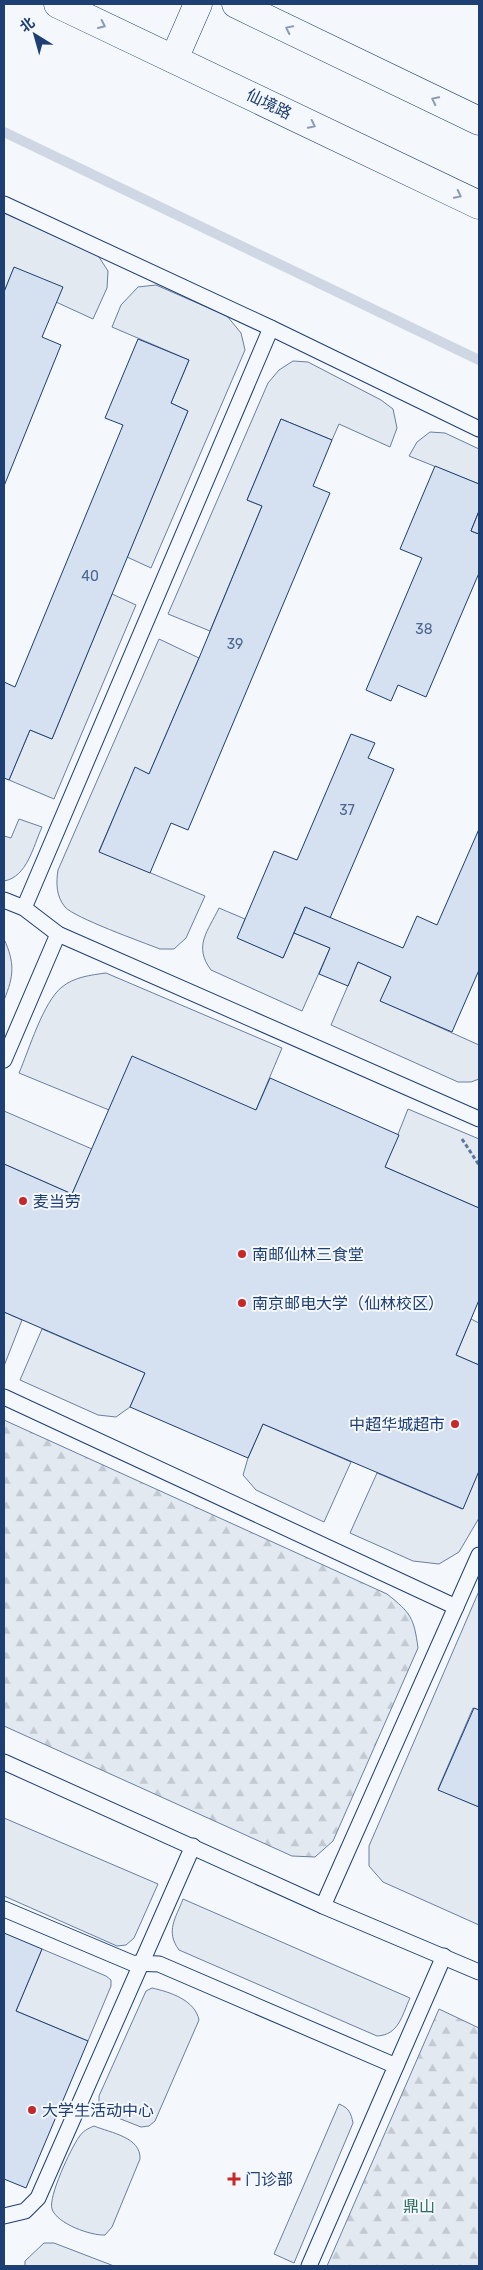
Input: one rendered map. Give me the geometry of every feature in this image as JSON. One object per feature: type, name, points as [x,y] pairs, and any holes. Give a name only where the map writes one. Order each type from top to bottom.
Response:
[{"type":"main road","name":"仙境路","points":[[58,4],[479,205]]},
{"type":"main road","points":[[174,59],[198,4]]},
{"type":"main road","points":[[236,4],[479,121]]},
{"type":"lane","points":[[4,204],[271,328],[479,429]]},
{"type":"lane","points":[[24,908],[271,328]]},
{"type":"lane","points":[[4,900],[24,908],[58,934],[479,1119]]},
{"type":"lane","points":[[4,1060],[58,934]]},
{"type":"lane","points":[[4,1397],[456,1607]]},
{"type":"lane","points":[[323,1906],[479,1555]]},
{"type":"lane","points":[[4,1762],[323,1906],[479,1972]]},
{"type":"lane","points":[[4,2216],[25,2211],[38,2198],[193,1846]]},
{"type":"lane","points":[[4,1909],[132,1963],[159,1964],[396,2066]]},
{"type":"lane","points":[[309,2266],[444,1956]]},
{"type":"path","points":[[459,1136],[479,1165]]},
{"type":"green space","points":[[4,213],[97,254],[108,271],[107,288],[93,319],[56,302],[14,268],[4,292]]},
{"type":"green space","points":[[156,285],[227,316],[241,333],[245,350],[151,568],[127,557],[188,411],[171,403],[189,360],[112,327],[121,305],[138,287]]},
{"type":"green space","points":[[293,361],[308,362],[381,400],[393,409],[397,428],[390,447],[339,424],[332,440],[281,419],[247,500],[262,506],[210,631],[168,614],[268,383],[279,370]]},
{"type":"green space","points":[[430,432],[445,433],[479,449],[479,484],[409,456],[417,442]]},
{"type":"green space","points":[[112,594],[136,605],[54,799],[9,780],[30,730],[52,739]]},
{"type":"green space","points":[[159,639],[199,658],[149,774],[135,768],[99,851],[205,896],[186,938],[174,949],[160,949],[110,930],[71,912],[62,903],[57,885],[58,870]]},
{"type":"green space","points":[[19,819],[42,827],[24,867],[18,874],[4,881],[4,836],[11,838]]},
{"type":"green space","points":[[219,908],[245,919],[238,938],[283,958],[294,933],[330,948],[302,1011],[211,970],[203,953],[203,946],[207,931]]},
{"type":"green space","points":[[4,939],[10,955],[12,969],[10,984],[4,1000]]},
{"type":"green space","points":[[358,962],[391,977],[381,1001],[479,1045],[479,1079],[471,1082],[458,1082],[331,1025]]},
{"type":"green space","points":[[106,973],[282,1048],[256,1110],[109,1110],[19,1073],[37,1027],[55,994],[72,981]]},
{"type":"green space","points":[[408,1109],[479,1139],[479,1208],[385,1167]]},
{"type":"green space","points":[[4,1111],[92,1149],[72,1194],[4,1164]]},
{"type":"green space","points":[[4,1312],[22,1320],[4,1366]]},
{"type":"green space","points":[[471,1319],[479,1323],[479,1365],[456,1355]]},
{"type":"green space","points":[[42,1329],[145,1373],[130,1407],[116,1417],[98,1415],[20,1380]]},
{"type":"green space","points":[[4,1420],[387,1594],[410,1617],[415,1630],[418,1648],[333,1841],[315,1857],[292,1856],[4,1726]]},
{"type":"green space","points":[[263,1424],[351,1462],[324,1522],[256,1490],[243,1475],[248,1458]]},
{"type":"green space","points":[[479,1471],[479,1518],[459,1552],[439,1564],[413,1561],[350,1533],[377,1473],[462,1509]]},
{"type":"green space","points":[[479,1591],[479,1710],[473,1708],[438,1789],[479,1807],[479,1925],[383,1882],[369,1866],[369,1846]]},
{"type":"green space","points":[[4,1818],[158,1884],[134,1938],[126,1945],[117,1946],[4,1896]]},
{"type":"green space","points":[[183,1899],[410,1998],[399,2023],[390,2032],[377,2036],[179,1950],[172,1931]]},
{"type":"green space","points":[[42,1949],[106,1976],[111,1980],[111,1986],[88,2041],[16,2011]]},
{"type":"green space","points":[[152,1988],[174,1995],[187,2002],[197,2013],[199,2020],[155,2121],[149,2126],[141,2127],[103,2112],[99,2105],[99,2096],[146,1991]]},
{"type":"green space","name":"鼎山","points":[[439,2009],[479,2028],[479,2266],[327,2266]]},
{"type":"green space","points":[[339,2104],[349,2111],[353,2123],[294,2263],[274,2254]]},
{"type":"green space","points":[[94,2126],[130,2141],[136,2146],[140,2159],[112,2227],[105,2235],[76,2228],[61,2220],[52,2209],[53,2194],[75,2143],[82,2133]]},
{"type":"green space","points":[[44,2243],[54,2243],[114,2266],[25,2266],[25,2261]]},
{"type":"building","points":[[14,267],[63,287],[42,337],[61,345],[4,486],[4,292]]},
{"type":"building","points":[[138,339],[189,360],[171,403],[188,411],[52,739],[30,730],[9,780],[4,778],[4,682],[15,687],[123,425],[105,418]]},
{"type":"building","points":[[281,419],[332,440],[313,486],[330,493],[188,830],[171,823],[150,873],[99,852],[135,767],[149,774],[199,658],[262,506],[247,500]]},
{"type":"building","points":[[435,466],[479,484],[479,511],[471,531],[479,534],[479,573],[426,697],[398,685],[391,701],[366,690],[422,558],[400,549]]},
{"type":"building","points":[[479,511],[479,534],[471,531]]},
{"type":"building","points":[[351,734],[375,743],[368,758],[394,769],[330,918],[305,907],[283,958],[237,938],[274,851],[297,860]]},
{"type":"building","points":[[479,829],[479,970],[452,1032],[380,1001],[391,977],[358,962],[348,986],[319,974],[330,948],[294,933],[305,907],[403,948],[417,916],[437,925]]},
{"type":"building","name":"南邮仙林三食堂","points":[[132,1056],[256,1110],[270,1078],[399,1135],[385,1167],[479,1208],[479,1300],[456,1355],[479,1365],[479,1471],[463,1509],[263,1424],[248,1458],[130,1407],[145,1373],[4,1312],[4,1164],[72,1194]]},
{"type":"building","points":[[474,1708],[479,1710],[479,1807],[438,1790]]},
{"type":"building","name":"大学生活动中心","points":[[4,1933],[42,1949],[16,2011],[88,2041],[26,2188],[4,2179]]},
{"type":"waterway","points":[[4,132],[479,360]]},
{"type":"place","name":"麦当劳","points":[[23,1201]]},
{"type":"place","name":"南邮仙林三食堂","points":[[242,1254]]},
{"type":"place","name":"南京邮电大学（仙林校区）","points":[[242,1303]]},
{"type":"place","name":"中超华城超市","points":[[455,1424]]},
{"type":"place","name":"大学生活动中心","points":[[32,2110]]},
{"type":"place","name":"门诊部","points":[[234,2179]]}]
